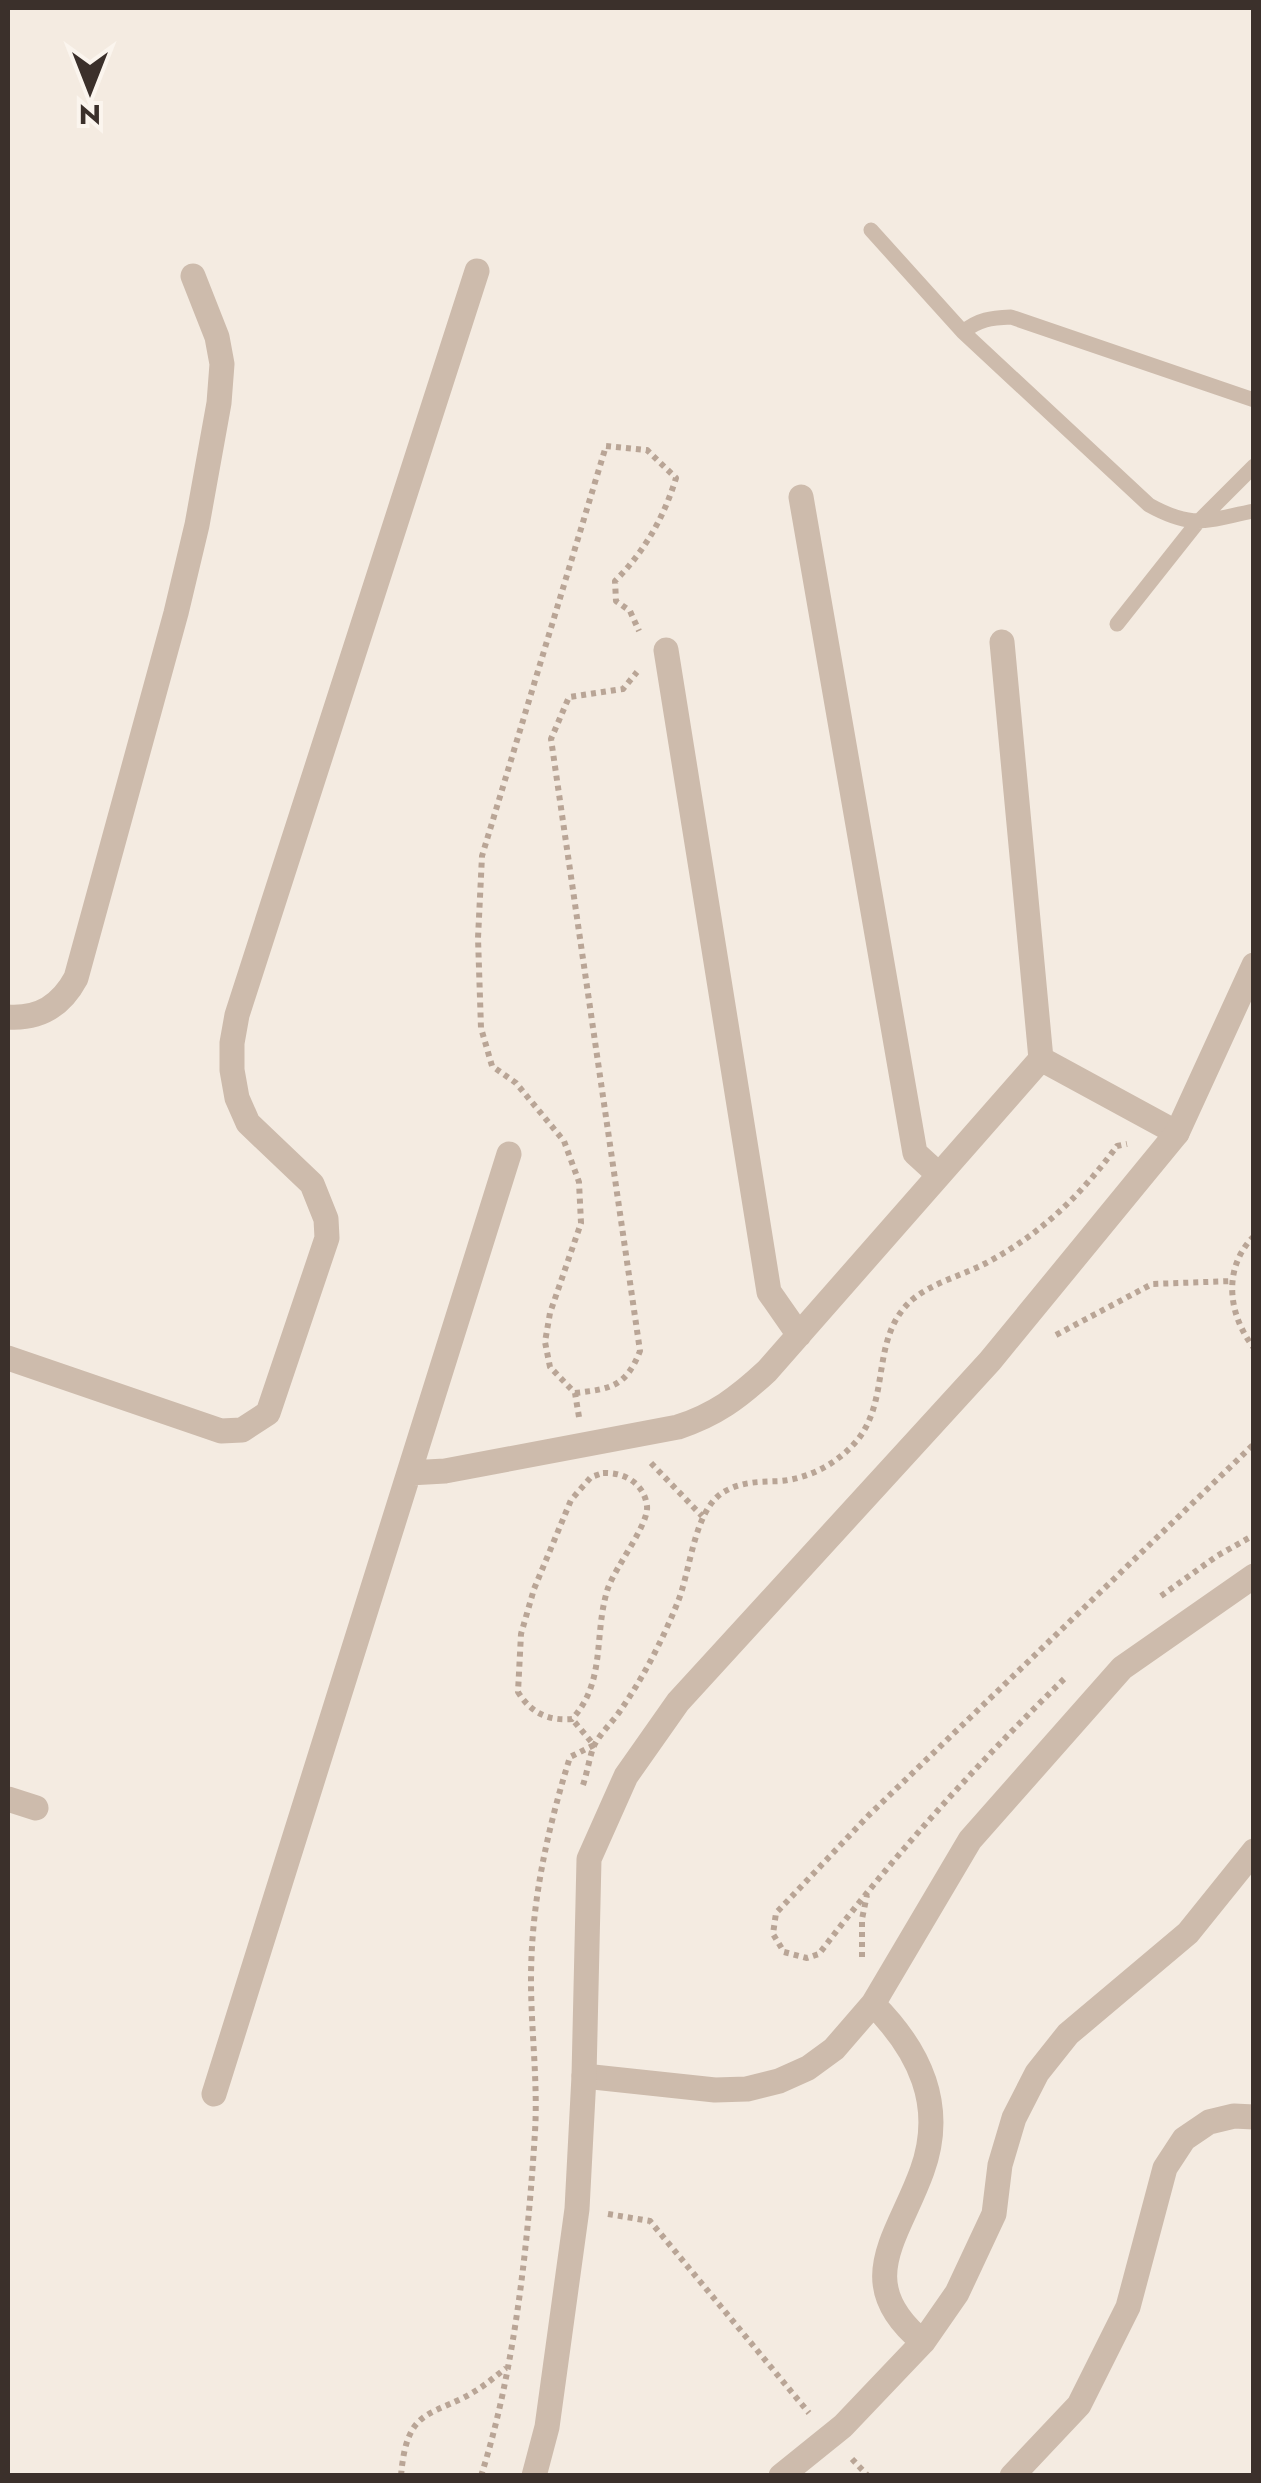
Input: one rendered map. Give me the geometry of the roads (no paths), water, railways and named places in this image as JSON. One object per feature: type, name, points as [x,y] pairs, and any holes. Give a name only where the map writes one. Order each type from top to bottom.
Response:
[{"type":"street","points":[[8,1358],[221,1432],[242,1430],[268,1413],[323,1256],[326,1220],[312,1184],[248,1124],[237,1098],[232,1042],[477,272]]},
{"type":"street","points":[[8,1017],[36,1016],[60,1001],[76,978],[198,525],[220,403],[222,364],[218,337],[193,276]]},
{"type":"street","points":[[802,498],[915,1153],[938,1174]]},
{"type":"street","points":[[409,1472],[445,1471],[625,1437],[710,1416],[736,1400],[799,1335],[1041,1059],[1002,642]]},
{"type":"street","points":[[655,646],[769,1292],[799,1335]]},
{"type":"street","points":[[534,2476],[546,2426],[577,2209],[588,1860],[626,1776],[678,1702],[990,1361],[1177,1133],[1254,966]]},
{"type":"street","points":[[1041,1059],[1177,1133]]},
{"type":"street","points":[[214,2094],[509,1154]]},
{"type":"street","points":[[584,2076],[715,2090],[747,2089],[808,2068],[834,2049],[873,2004],[970,1840],[1122,1668],[1254,1576]]},
{"type":"street","points":[[8,1799],[36,1808]]},
{"type":"street","points":[[782,2476],[843,2426],[923,2342],[957,2293],[994,2214],[1000,2165],[1014,2118],[1037,2074],[1068,2034],[1188,1933],[1254,1850]]},
{"type":"street","points":[[873,2004],[899,2030],[918,2061],[928,2096],[930,2132],[924,2168],[887,2248],[884,2266],[888,2302],[898,2318],[923,2342]]},
{"type":"street","points":[[1012,2476],[1079,2405],[1128,2307],[1165,2168],[1184,2139],[1209,2122],[1234,2116],[1254,2117]]},
{"type":"lane","points":[[870,230],[963,332],[1149,505],[1173,518],[1197,523],[1254,511]]},
{"type":"lane","points":[[963,332],[974,322],[1011,317],[1254,400]]},
{"type":"lane","points":[[1117,624],[1197,523],[1254,466]]}]
